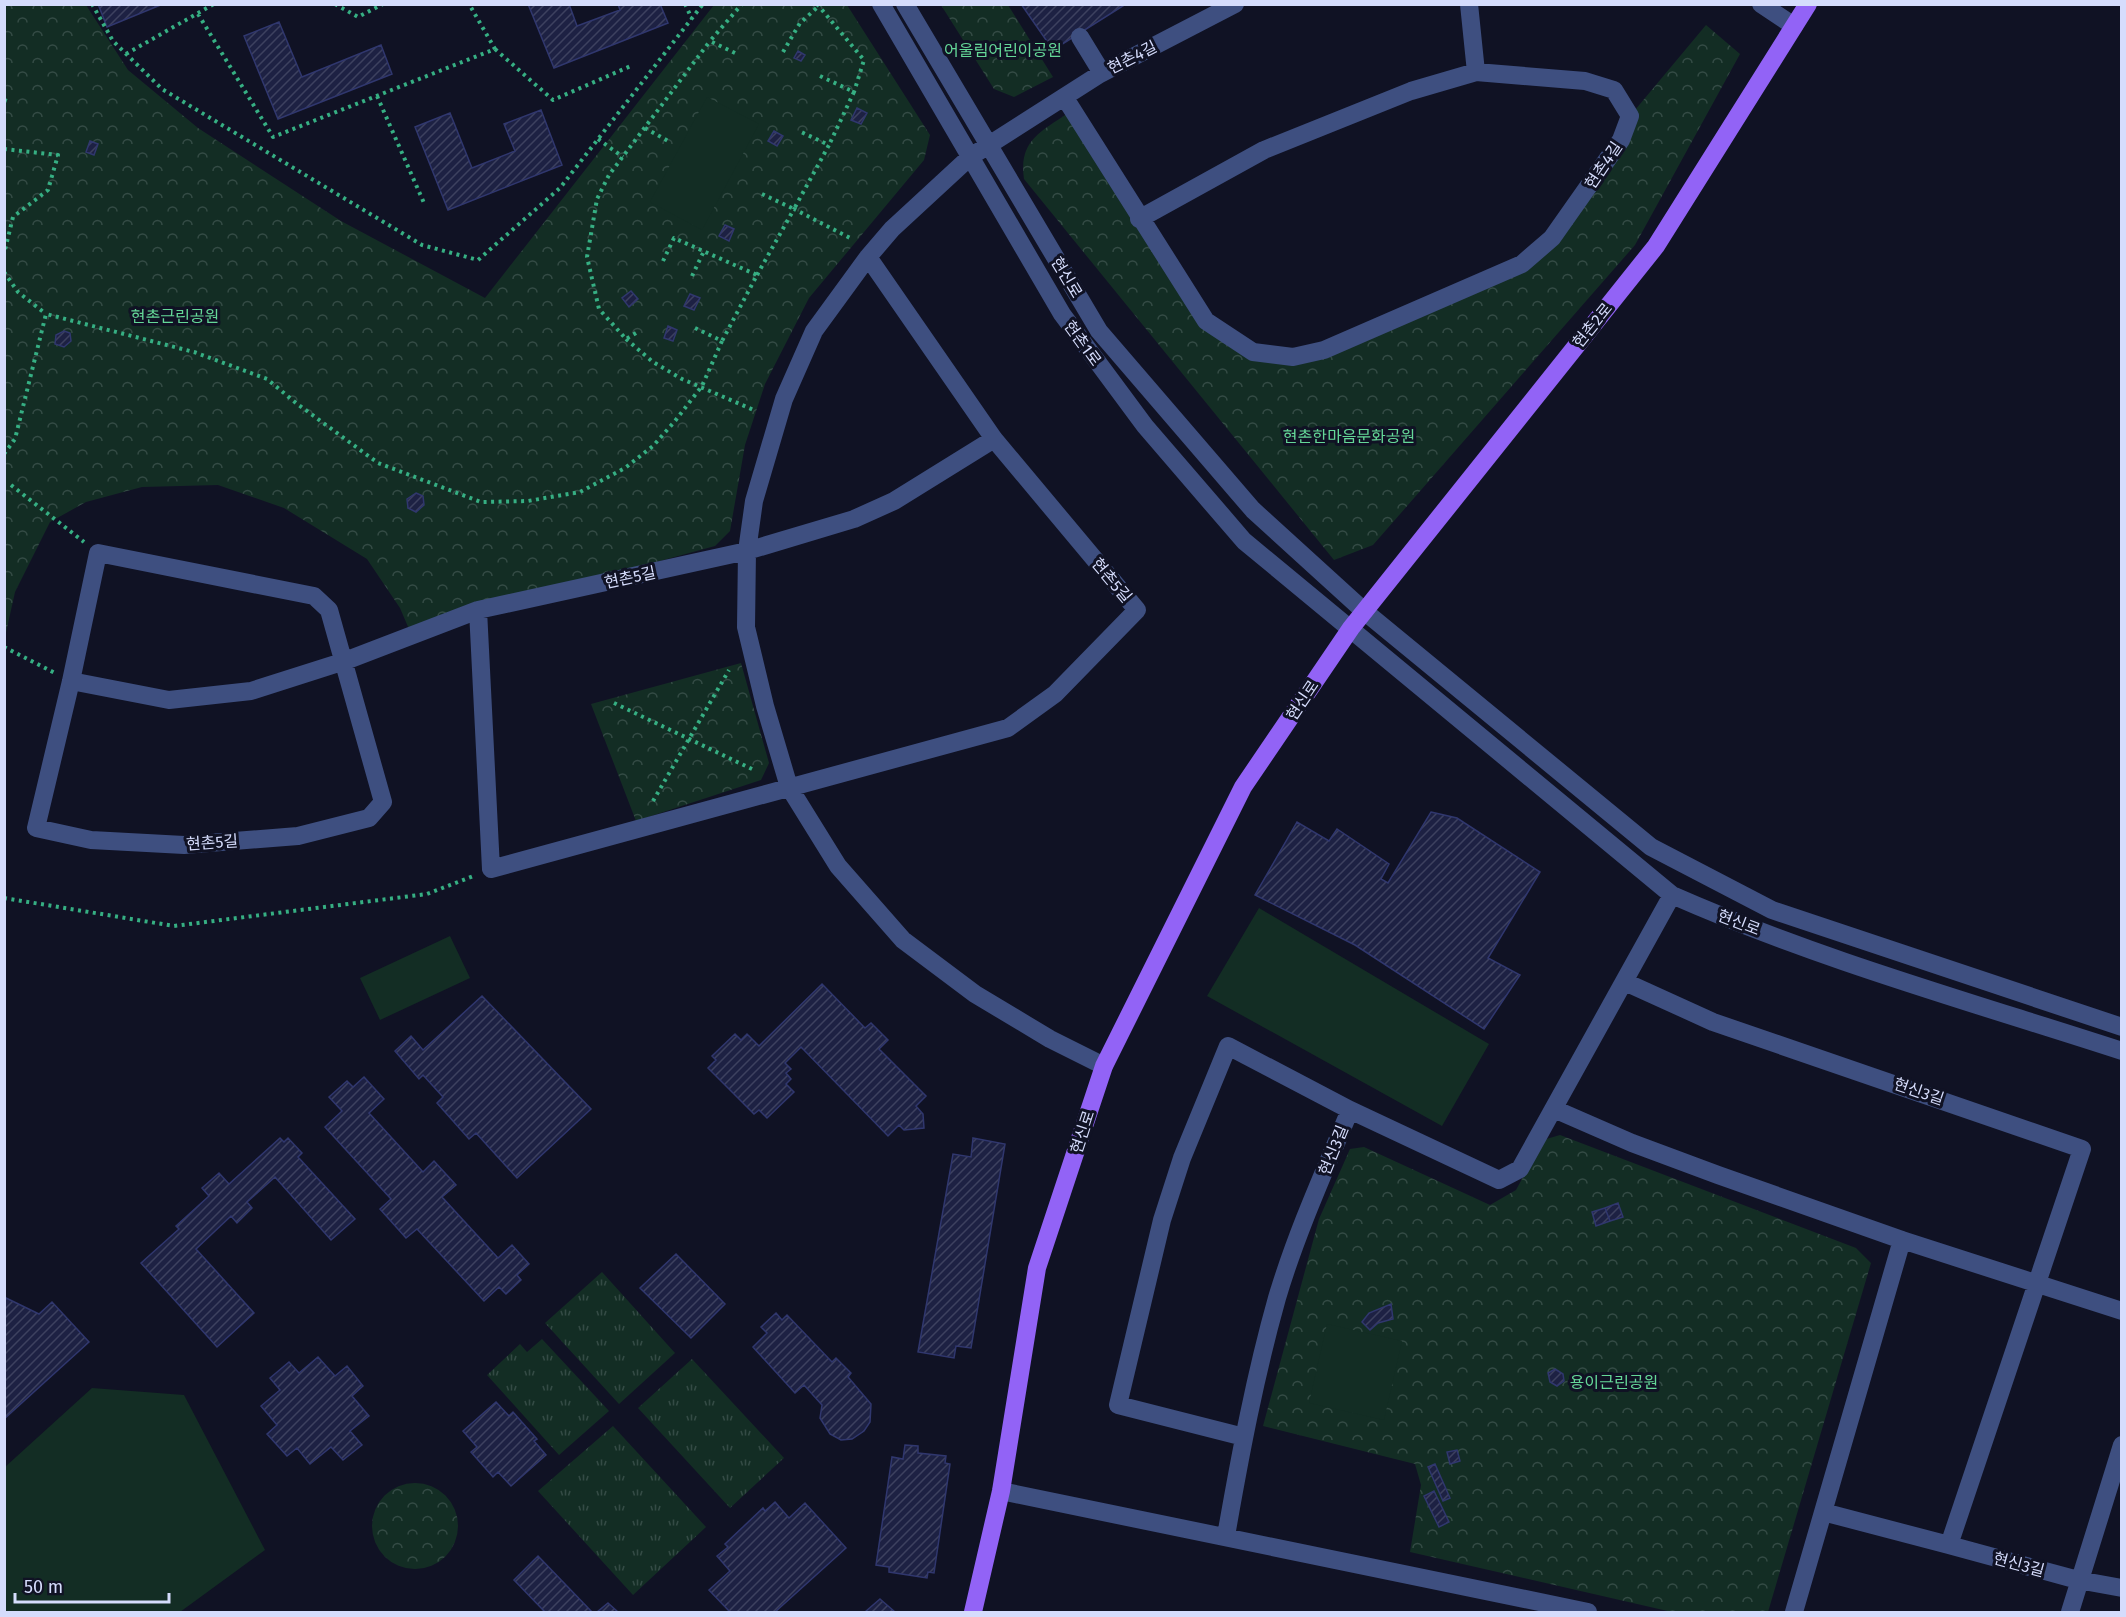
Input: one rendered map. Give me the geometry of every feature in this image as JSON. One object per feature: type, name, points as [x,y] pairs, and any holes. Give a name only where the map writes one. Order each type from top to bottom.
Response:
[{"type":"main road","name":"현촌2로","points":[[1351,628],[1656,246],[1808,4]]},
{"type":"main road","name":"현신로","points":[[973,1612],[1001,1491],[1037,1268],[1104,1066],[1243,787],[1351,628]]},
{"type":"street","name":"현촌1로","points":[[881,4],[1062,314],[1144,426],[1244,541],[1351,628]]},
{"type":"street","name":"현신로","points":[[905,4],[1099,331],[1253,510],[1364,611],[1651,847],[1694,871],[1772,910],[2121,1027]]},
{"type":"street","name":"현촌4길","points":[[970,157],[1065,99],[1102,73],[1235,4]]},
{"type":"street","points":[[1469,4],[1476,72]]},
{"type":"street","points":[[1761,4],[1794,26]]},
{"type":"street","points":[[1080,37],[1102,73]]},
{"type":"street","name":"현촌4길","points":[[1065,99],[1139,219],[1206,321],[1253,352],[1293,357],[1324,350],[1522,264],[1552,238],[1621,140],[1630,116],[1614,90],[1585,81],[1476,72],[1411,91],[1264,150],[1139,219]]},
{"type":"street","points":[[970,157],[892,229],[868,256],[814,331],[784,399],[754,501],[747,551],[746,627],[789,787],[838,866],[903,940],[975,994],[1050,1039],[1104,1066]]},
{"type":"street","name":"현촌5길","points":[[491,869],[1008,728],[1055,694],[1137,610],[994,440],[868,256]]},
{"type":"street","name":"현촌5길","points":[[71,681],[169,700],[251,691],[345,661],[478,610],[747,551],[854,519],[894,501],[994,440]]},
{"type":"street","name":"현촌5길","points":[[98,553],[314,596],[329,610],[345,661],[383,801],[369,818],[298,836],[184,845],[91,840],[36,828],[71,681],[98,553]]},
{"type":"street","points":[[478,610],[491,869]]},
{"type":"street","name":"현신로","points":[[1351,628],[1672,895],[1715,914],[1819,952],[2121,1051]]},
{"type":"street","name":"현신3길","points":[[1226,1536],[1244,1437],[1277,1298],[1309,1210],[1350,1110],[1499,1180],[1520,1169],[1672,895]]},
{"type":"street","name":"현신3길","points":[[1625,982],[1713,1022],[2082,1149],[1949,1545],[2078,1580],[2121,1588]]},
{"type":"street","points":[[1244,1437],[1118,1405],[1162,1220],[1182,1158],[1228,1046],[1350,1110]]},
{"type":"street","points":[[1554,1109],[1632,1143],[1718,1175],[1902,1240],[2121,1311]]},
{"type":"street","points":[[1794,1612],[1902,1240]]},
{"type":"street","points":[[2070,1612],[2121,1445]]},
{"type":"street","points":[[1001,1491],[1226,1536],[1521,1606],[1588,1612]]},
{"type":"street","points":[[1823,1512],[1949,1545]]},
{"type":"path","points":[[92,4],[113,41],[162,89],[422,245],[478,261],[560,188],[703,4]]},
{"type":"path","points":[[126,54],[214,4]]},
{"type":"path","points":[[335,4],[358,17],[383,4]]},
{"type":"path","points":[[469,4],[495,49],[554,100],[633,65]]},
{"type":"path","points":[[685,4],[692,19]]},
{"type":"path","points":[[742,4],[710,41],[609,175],[597,199],[587,256],[599,309],[626,339],[653,362],[682,379],[756,411]]},
{"type":"path","points":[[4,272],[18,292],[46,314],[194,352],[267,379],[378,463],[481,502],[528,501],[580,492],[625,468],[653,446],[702,386],[757,275],[829,145],[854,92],[864,60],[819,5],[800,23],[783,52]]},
{"type":"path","points":[[198,14],[273,137],[495,49]]},
{"type":"path","points":[[710,41],[735,53]]},
{"type":"path","points":[[820,76],[854,92]]},
{"type":"path","points":[[377,96],[424,203]]},
{"type":"path","points":[[645,128],[668,141]]},
{"type":"path","points":[[799,131],[829,145]]},
{"type":"path","points":[[598,139],[623,157]]},
{"type":"path","points":[[4,148],[58,155],[48,190],[13,217],[4,254]]},
{"type":"path","points":[[762,194],[852,239]]},
{"type":"path","points":[[663,261],[674,238],[757,275]]},
{"type":"path","points":[[692,276],[704,251]]},
{"type":"path","points":[[4,454],[15,439],[46,314]]},
{"type":"path","points":[[695,328],[723,341]]},
{"type":"path","points":[[626,339],[636,333]]},
{"type":"path","points":[[11,485],[98,553]]},
{"type":"path","points":[[4,647],[71,681]]},
{"type":"path","points":[[653,801],[729,670]]},
{"type":"path","points":[[614,703],[754,770]]},
{"type":"path","points":[[4,898],[174,927],[427,894],[491,869]]},
{"type":"green space","name":"현촌근린공원","points":[[6,5],[86,5],[128,70],[198,128],[341,221],[485,298],[714,5],[847,5],[930,135],[924,160],[809,298],[765,384],[745,445],[730,531],[715,546],[409,629],[400,608],[367,559],[284,508],[218,485],[142,487],[86,502],[50,522],[15,592],[5,637]]},
{"type":"green space","name":"어울림어린이공원","points":[[941,5],[1008,5],[1053,77],[1014,97],[994,89]]},
{"type":"green space","name":"현촌한마음문화공원","points":[[1706,25],[1740,54],[1635,245],[1373,545],[1334,560],[1024,179],[1023,165],[1029,145],[1043,130],[1072,110],[1206,321],[1253,352],[1290,356],[1522,264],[1552,238],[1630,116]]},
{"type":"green space","points":[[707,97],[759,124],[702,230],[650,202]]},
{"type":"green space","points":[[741,663],[769,763],[761,780],[636,821],[591,704]]},
{"type":"green space","points":[[1259,908],[1489,1044],[1442,1126],[1207,996]]},
{"type":"green space","points":[[450,936],[470,978],[380,1020],[360,978]]},
{"type":"green space","name":"용이근린공원","points":[[1560,1135],[1856,1248],[1871,1263],[1768,1612],[1672,1612],[1410,1552],[1421,1485],[1415,1464],[1263,1426],[1319,1219],[1350,1149],[1364,1147],[1490,1205],[1516,1190],[1543,1140]]},
{"type":"green space","points":[[602,1272],[675,1353],[619,1404],[545,1323]]},
{"type":"green space","points":[[1327,1324],[1402,1341],[1384,1420],[1309,1403]]},
{"type":"green space","points":[[542,1339],[609,1411],[559,1455],[487,1375],[520,1344],[527,1352]]},
{"type":"green space","points":[[692,1359],[784,1458],[730,1508],[638,1408]]},
{"type":"green space","points":[[92,1388],[184,1395],[265,1550],[180,1612],[5,1612],[5,1467]]},
{"type":"green space","points":[[613,1426],[706,1527],[633,1595],[538,1491]]},
{"type":"green space","points":[[415,1483],[431,1487],[445,1496],[454,1510],[458,1526],[454,1542],[445,1556],[431,1565],[415,1569],[399,1565],[385,1556],[376,1542],[372,1526],[376,1510],[385,1496],[399,1487]]},
{"type":"building","points":[[98,4],[163,4],[107,27]]},
{"type":"building","points":[[528,4],[569,4],[577,26],[620,10],[618,4],[660,4],[668,23],[554,68]]},
{"type":"building","points":[[1021,4],[1126,4],[1053,50]]},
{"type":"building","points":[[279,22],[302,77],[381,45],[392,74],[278,119],[244,36]]},
{"type":"building","points":[[798,51],[805,55],[801,61],[794,58]]},
{"type":"building","points":[[857,108],[867,113],[861,124],[851,120]]},
{"type":"building","points":[[541,110],[562,165],[448,210],[415,127],[450,113],[472,168],[515,151],[504,124]]},
{"type":"building","points":[[774,131],[783,136],[777,146],[768,141]]},
{"type":"building","points":[[90,141],[98,144],[94,155],[86,152]]},
{"type":"building","points":[[725,225],[734,229],[729,241],[719,236]]},
{"type":"building","points":[[631,291],[638,299],[629,307],[622,298]]},
{"type":"building","points":[[690,294],[700,298],[694,310],[684,306]]},
{"type":"building","points":[[668,326],[677,330],[673,341],[664,338]]},
{"type":"building","points":[[64,331],[70,333],[71,341],[64,347],[55,344],[56,335]]},
{"type":"building","points":[[416,493],[423,496],[424,505],[416,512],[408,508],[407,499]]},
{"type":"building","points":[[1431,812],[1457,818],[1540,872],[1488,958],[1520,975],[1484,1029],[1355,945],[1255,895],[1297,822],[1329,841],[1337,829],[1389,864],[1381,879],[1388,883]]},
{"type":"building","points":[[822,984],[865,1028],[871,1023],[888,1040],[879,1049],[926,1096],[916,1106],[923,1114],[924,1128],[904,1130],[899,1125],[888,1136],[801,1047],[785,1063],[791,1069],[786,1073],[791,1079],[786,1084],[794,1092],[767,1118],[759,1110],[754,1114],[708,1068],[716,1060],[712,1056],[735,1034],[741,1040],[747,1034],[759,1046]]},
{"type":"building","points":[[482,996],[591,1109],[517,1178],[476,1133],[469,1139],[437,1103],[443,1097],[423,1075],[419,1079],[395,1051],[411,1036],[423,1050]]},
{"type":"building","points":[[364,1077],[384,1099],[369,1113],[423,1172],[434,1161],[456,1185],[442,1197],[498,1258],[512,1245],[529,1264],[517,1275],[521,1280],[506,1294],[499,1287],[484,1301],[417,1229],[406,1238],[380,1209],[391,1199],[325,1127],[342,1111],[329,1097],[347,1081],[353,1087]]},
{"type":"building","points":[[280,1138],[284,1142],[288,1138],[302,1153],[298,1157],[355,1219],[331,1240],[275,1177],[247,1202],[252,1208],[237,1223],[231,1216],[196,1249],[254,1313],[217,1347],[141,1263],[179,1229],[176,1226],[209,1196],[202,1188],[219,1173],[229,1184]]},
{"type":"building","points":[[973,1138],[1005,1144],[971,1348],[956,1346],[954,1358],[918,1352],[953,1154],[971,1157]]},
{"type":"building","points":[[1618,1203],[1623,1217],[1610,1221],[1605,1208]]},
{"type":"building","points":[[1605,1208],[1610,1221],[1596,1226],[1592,1212]]},
{"type":"building","points":[[676,1254],[725,1304],[691,1338],[640,1288]]},
{"type":"building","points":[[4,1297],[39,1314],[52,1302],[89,1342],[4,1419]]},
{"type":"building","points":[[1391,1304],[1393,1319],[1378,1323],[1370,1330],[1362,1322],[1369,1313]]},
{"type":"building","points":[[776,1313],[782,1320],[787,1315],[832,1362],[836,1358],[851,1373],[848,1377],[871,1404],[870,1422],[864,1431],[852,1439],[841,1440],[830,1434],[820,1418],[822,1405],[804,1385],[795,1393],[753,1347],[767,1333],[761,1327]]},
{"type":"building","points":[[318,1357],[335,1376],[347,1366],[363,1386],[352,1396],[369,1416],[350,1431],[362,1445],[343,1460],[331,1447],[310,1464],[297,1448],[287,1456],[267,1434],[277,1425],[261,1406],[280,1390],[270,1378],[289,1362],[299,1373]]},
{"type":"building","points":[[1555,1369],[1563,1374],[1564,1381],[1557,1386],[1550,1382],[1548,1373]]},
{"type":"building","points":[[496,1402],[509,1416],[513,1412],[537,1439],[534,1441],[546,1455],[511,1486],[498,1472],[493,1477],[471,1452],[477,1447],[463,1431]]},
{"type":"building","points":[[905,1445],[918,1446],[918,1453],[946,1456],[945,1463],[950,1464],[934,1573],[928,1572],[927,1578],[889,1572],[889,1567],[876,1565],[892,1457],[903,1459]]},
{"type":"building","points":[[1457,1450],[1460,1461],[1450,1464],[1447,1452]]},
{"type":"building","points":[[1435,1464],[1450,1498],[1443,1501],[1428,1467]]},
{"type":"building","points":[[1434,1491],[1449,1522],[1439,1527],[1424,1496]]},
{"type":"building","points":[[775,1502],[789,1518],[805,1503],[846,1548],[775,1612],[730,1612],[709,1590],[730,1571],[717,1556],[728,1547],[725,1544],[763,1508],[765,1511]]},
{"type":"building","points":[[538,1556],[592,1612],[545,1612],[514,1580]]},
{"type":"building","points":[[880,1599],[895,1612],[865,1612]]},
{"type":"building","points":[[608,1603],[618,1612],[597,1612]]}]
